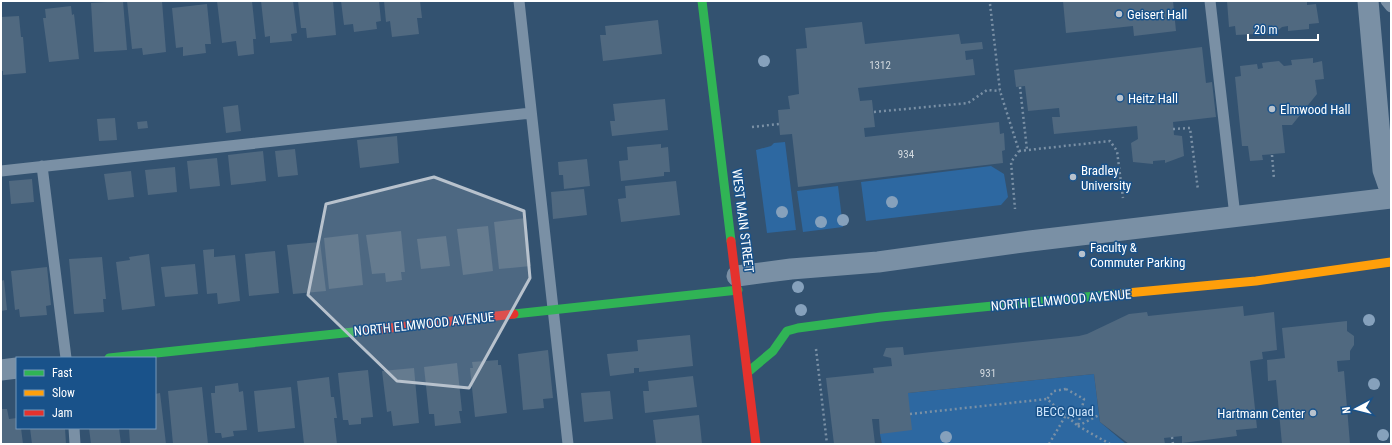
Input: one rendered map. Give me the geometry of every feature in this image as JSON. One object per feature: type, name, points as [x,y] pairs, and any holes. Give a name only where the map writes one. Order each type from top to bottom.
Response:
[{"type":"street","name":"WEST MAIN STREET","points":[[702,1],[756,444]]},
{"type":"street","points":[[1368,1],[1383,170],[1391,193]]},
{"type":"street","name":"NORTH ELMWOOD AVENUE","points":[[118,357],[554,310],[737,283],[791,269],[878,262],[1030,241],[1391,198]]},
{"type":"street","name":"NORTH ELMWOOD AVENUE","points":[[748,372],[773,351],[788,331],[798,328],[881,317],[1256,281],[1391,262]]},
{"type":"street","points":[[1,370],[16,368]]},
{"type":"lane","points":[[519,1],[568,444]]},
{"type":"lane","points":[[1210,1],[1235,216]]},
{"type":"lane","points":[[1386,1],[1391,8]]},
{"type":"lane","points":[[1,171],[531,113]]},
{"type":"lane","points":[[42,166],[66,357]]},
{"type":"lane","points":[[74,429],[75,444]]},
{"type":"path","points":[[990,4],[1000,91],[1019,151]]},
{"type":"path","points":[[1020,87],[1027,150]]},
{"type":"path","points":[[874,112],[968,103],[987,90],[1000,91]]},
{"type":"path","points":[[752,127],[779,124]]},
{"type":"path","points":[[1173,129],[1190,128],[1198,190]]},
{"type":"path","points":[[1015,209],[1010,162],[1019,151],[1110,141],[1117,151],[1123,198]]},
{"type":"path","points":[[1272,155],[1274,180]]},
{"type":"path","points":[[816,348],[827,444]]},
{"type":"path","points":[[910,414],[1047,399],[1054,391],[1066,389],[1084,399],[1078,426]]},
{"type":"path","points":[[1047,399],[1078,426],[1110,444]]},
{"type":"path","points":[[1049,444],[1066,415]]},
{"type":"path","points":[[1078,426],[1099,415]]},
{"type":"path","points":[[1172,437],[1173,444]]},
{"type":"highlighted area","points":[[434,177],[524,211],[530,278],[469,388],[397,381],[308,295],[326,204]]},
{"type":"green space","points":[[785,142],[796,230],[767,233],[756,150],[771,146],[774,143]]},
{"type":"green space","points":[[991,166],[1004,174],[1008,197],[1001,205],[866,221],[861,182]]},
{"type":"green space","points":[[838,186],[843,227],[803,232],[797,191]]},
{"type":"green space","name":"BECC Quad","points":[[1094,374],[1100,422],[1126,444],[882,444],[880,434],[908,393]]},
{"type":"building","points":[[123,1],[127,50],[94,52],[91,3]]},
{"type":"building","points":[[127,1],[162,1],[166,52],[143,55],[142,48],[132,49]]},
{"type":"building","points":[[217,1],[252,1],[256,39],[253,39],[254,54],[238,56],[236,41],[222,43]]},
{"type":"building","points":[[261,1],[293,1],[297,33],[291,34],[292,41],[270,43],[270,36],[265,37]]},
{"type":"building","points":[[298,1],[333,1],[336,35],[307,38],[306,28],[301,28]]},
{"type":"building","points":[[341,1],[379,1],[381,21],[376,22],[377,29],[354,32],[353,24],[344,25]]},
{"type":"building","points":[[384,1],[420,1],[422,18],[417,18],[419,34],[392,37],[390,21],[386,22]]},
{"type":"building","name":"Geisert Hall","points":[[1063,1],[1173,1],[1176,31],[1134,36],[1133,26],[1066,33]]},
{"type":"building","points":[[1227,1],[1307,1],[1307,5],[1316,4],[1319,23],[1309,24],[1309,29],[1288,31],[1288,26],[1282,27],[1275,33],[1260,34],[1259,30],[1255,30],[1255,34],[1236,35],[1235,26],[1229,27]]},
{"type":"building","points":[[207,4],[211,44],[205,44],[206,53],[183,56],[183,47],[176,48],[172,8]]},
{"type":"building","points":[[71,6],[72,15],[74,14],[79,59],[49,62],[43,18],[46,18],[45,9]]},
{"type":"building","points":[[19,16],[21,37],[23,37],[26,73],[3,75],[3,71],[1,71],[1,17]]},
{"type":"building","points":[[658,20],[662,54],[603,61],[600,35],[606,35],[605,26]]},
{"type":"building","points":[[862,22],[865,44],[959,34],[961,44],[982,42],[983,49],[965,51],[966,60],[973,59],[975,75],[858,88],[860,101],[872,100],[875,127],[864,128],[865,137],[999,122],[1000,134],[1004,133],[1005,150],[1002,151],[1003,163],[798,187],[792,134],[780,135],[778,110],[790,109],[788,96],[799,94],[796,49],[807,48],[805,28]]},
{"type":"building","name":"Heitz Hall","points":[[1202,47],[1206,83],[1212,82],[1216,117],[1173,122],[1174,135],[1182,136],[1184,156],[1165,163],[1165,160],[1153,161],[1153,164],[1133,162],[1131,143],[1138,139],[1137,126],[1054,134],[1052,117],[1060,117],[1059,108],[1028,111],[1025,86],[1016,87],[1014,70]]},
{"type":"building","name":"Elmwood Hall","points":[[1313,58],[1313,63],[1322,61],[1324,79],[1315,80],[1317,94],[1292,125],[1282,125],[1285,153],[1262,155],[1263,160],[1250,161],[1248,146],[1242,146],[1235,77],[1241,76],[1240,66],[1257,64],[1258,69],[1263,68],[1262,63],[1279,61],[1284,66],[1292,65],[1291,60]]},
{"type":"building","points":[[665,99],[668,130],[612,136],[610,121],[615,121],[613,104]]},
{"type":"building","points":[[238,105],[241,131],[226,133],[223,107]]},
{"type":"building","points":[[115,118],[117,140],[99,141],[97,119]]},
{"type":"building","points":[[147,121],[148,128],[138,129],[137,122]]},
{"type":"building","points":[[397,136],[399,163],[360,168],[357,140]]},
{"type":"building","points":[[661,144],[661,148],[668,147],[670,172],[664,172],[664,176],[621,181],[619,161],[628,160],[627,147]]},
{"type":"building","points":[[295,149],[298,175],[278,177],[275,151]]},
{"type":"building","points":[[263,151],[266,181],[231,185],[228,155]]},
{"type":"building","points":[[217,158],[220,186],[190,189],[187,161]]},
{"type":"building","points":[[587,159],[590,186],[564,189],[563,175],[559,175],[558,162]]},
{"type":"building","points":[[175,167],[177,192],[148,195],[145,170]]},
{"type":"building","points":[[131,171],[134,197],[108,200],[104,174]]},
{"type":"building","points":[[32,179],[34,202],[11,204],[9,181]]},
{"type":"building","points":[[676,181],[680,215],[621,222],[618,199],[626,198],[625,186]]},
{"type":"building","points":[[584,189],[587,215],[553,219],[551,192]]},
{"type":"building","points":[[526,218],[531,266],[499,269],[494,222]]},
{"type":"building","points":[[488,226],[493,271],[463,275],[457,229]]},
{"type":"building","points":[[401,231],[405,272],[401,272],[402,280],[386,282],[385,273],[372,274],[366,235]]},
{"type":"building","points":[[358,234],[363,285],[329,289],[324,238]]},
{"type":"building","points":[[446,236],[450,266],[421,269],[417,239]]},
{"type":"building","points":[[320,242],[326,291],[293,294],[287,245]]},
{"type":"building","points":[[214,249],[214,257],[235,255],[240,301],[218,304],[217,293],[207,294],[203,250]]},
{"type":"building","points":[[275,251],[279,293],[249,296],[245,254]]},
{"type":"building","points":[[149,254],[155,306],[122,310],[116,262],[130,260],[129,257]]},
{"type":"building","points":[[102,257],[106,299],[103,299],[104,312],[74,314],[69,259]]},
{"type":"building","points":[[195,264],[198,294],[165,297],[161,267]]},
{"type":"building","points":[[47,267],[51,305],[46,306],[47,315],[20,317],[19,309],[15,310],[11,271]]},
{"type":"building","points":[[4,280],[7,310],[1,311],[1,281]]},
{"type":"building","points":[[1243,306],[1244,316],[1274,312],[1277,350],[1262,352],[1263,359],[1250,361],[1257,428],[1236,430],[1237,436],[1182,443],[1182,436],[1164,438],[1165,444],[1129,444],[1100,422],[1094,374],[908,393],[912,430],[880,434],[879,419],[872,419],[875,444],[834,444],[826,378],[874,373],[873,368],[892,366],[891,358],[883,356],[886,348],[903,347],[904,355],[1079,336],[1087,334],[1129,314],[1147,312],[1148,316]]},
{"type":"building","name":"Hartmann Center","points":[[1347,321],[1347,331],[1354,336],[1354,345],[1350,351],[1350,360],[1337,361],[1338,372],[1344,371],[1350,444],[1282,444],[1276,380],[1268,381],[1267,360],[1285,358],[1282,328]]},
{"type":"building","points":[[690,335],[693,366],[639,372],[639,368],[634,368],[634,373],[610,376],[607,354],[638,351],[637,340]]},
{"type":"building","points":[[548,350],[553,398],[543,399],[544,408],[523,410],[518,354]]},
{"type":"building","points":[[498,360],[498,365],[501,365],[507,413],[475,417],[470,368],[473,368],[472,362]]},
{"type":"building","points":[[457,363],[462,411],[459,411],[461,423],[435,426],[434,414],[429,414],[424,367]]},
{"type":"building","points":[[414,368],[419,423],[393,426],[391,411],[387,412],[382,371]]},
{"type":"building","points":[[368,370],[373,417],[361,418],[361,424],[349,425],[348,420],[343,420],[338,373]]},
{"type":"building","points":[[693,376],[697,407],[645,413],[643,391],[649,391],[648,381]]},
{"type":"building","points":[[329,377],[331,397],[334,397],[337,418],[334,418],[337,444],[304,444],[297,381]]},
{"type":"building","points":[[238,383],[239,392],[243,391],[247,430],[233,431],[234,436],[222,438],[221,433],[215,433],[211,393],[215,393],[215,386]]},
{"type":"building","points":[[202,387],[208,444],[173,444],[168,391]]},
{"type":"building","points":[[291,387],[295,428],[258,432],[254,391]]},
{"type":"building","points":[[610,391],[613,419],[584,422],[581,393]]},
{"type":"building","points":[[160,393],[166,444],[130,444],[129,429],[156,429],[156,394]]},
{"type":"building","points":[[1,409],[7,409],[9,419],[16,418],[16,429],[21,429],[23,444],[1,444]]},
{"type":"building","points":[[699,415],[702,444],[656,444],[653,420]]},
{"type":"building","points":[[30,429],[65,429],[66,444],[32,444]]},
{"type":"building","points":[[89,429],[119,429],[121,444],[91,444]]},
{"type":"traffic: fast","points":[[702,1],[731,241]]},
{"type":"traffic: fast","points":[[514,314],[738,290]]},
{"type":"traffic: fast","points":[[748,372],[773,351],[787,331],[798,328],[881,317],[1116,294]]},
{"type":"traffic: fast","points":[[118,357],[363,331]]},
{"type":"traffic: slow","points":[[1116,294],[1256,281],[1391,262]]},
{"type":"traffic: jam","points":[[731,241],[756,444]]},
{"type":"traffic: jam","points":[[363,331],[514,314]]},
{"type":"place","name":"Geisert Hall","points":[[1119,14]]},
{"type":"place","name":"Heitz Hall","points":[[1120,98]]},
{"type":"place","name":"Elmwood Hall","points":[[1272,109]]},
{"type":"place","name":"Bradley University","points":[[1073,177]]},
{"type":"place","name":"Faculty & Commuter Parking","points":[[1082,254]]},
{"type":"place","name":"Hartmann Center","points":[[1313,413]]}]
